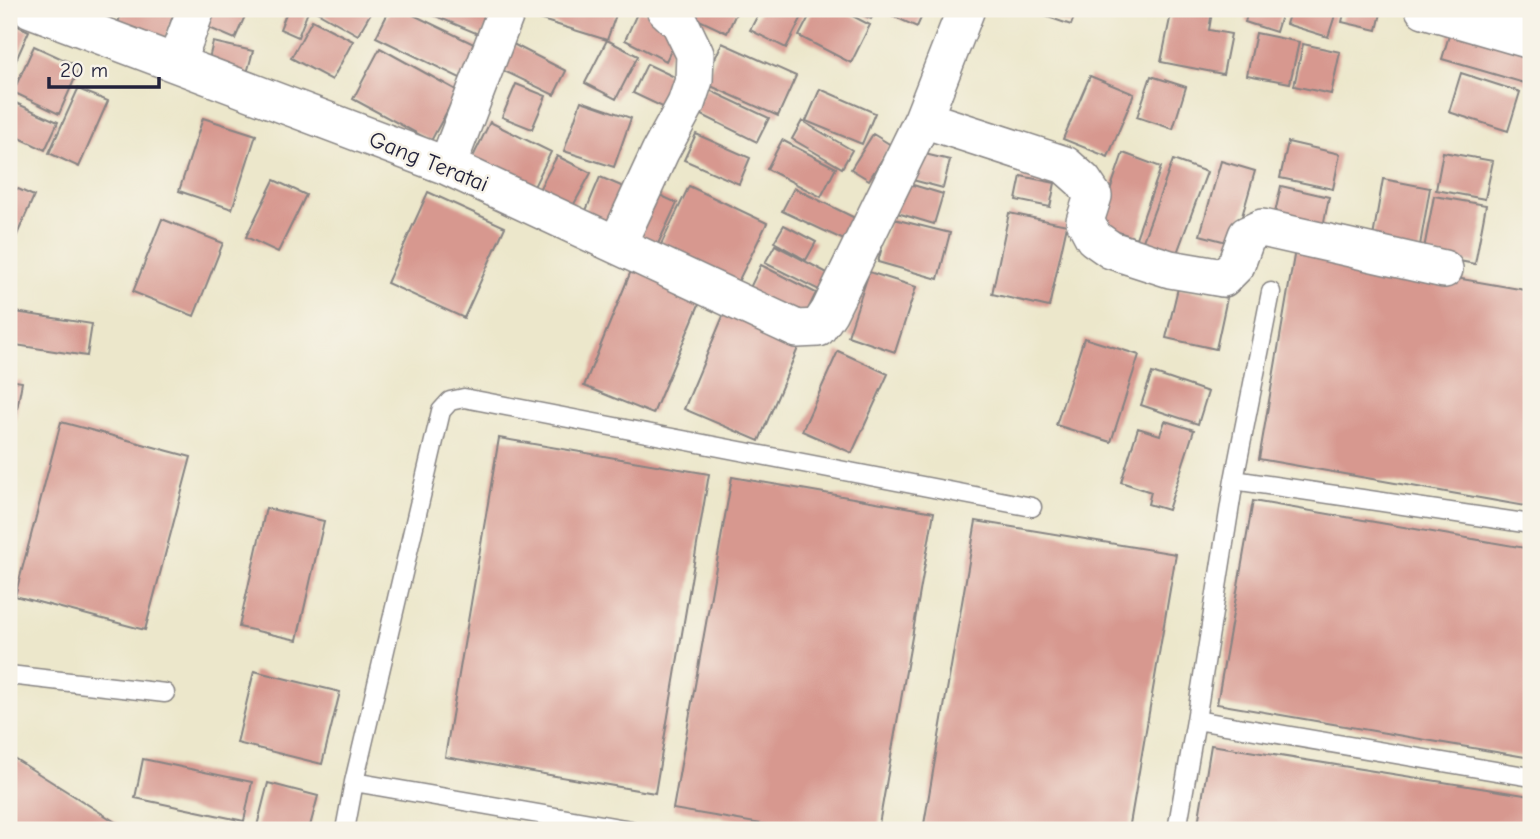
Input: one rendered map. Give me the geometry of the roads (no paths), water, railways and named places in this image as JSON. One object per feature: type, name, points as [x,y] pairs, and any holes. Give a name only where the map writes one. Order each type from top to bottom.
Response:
[{"type":"street","name":"Gang Teratai","points":[[31,9],[447,166],[797,330],[818,328],[829,312],[923,119]]},
{"type":"street","points":[[176,63],[196,9]]},
{"type":"street","points":[[447,166],[507,9]]},
{"type":"street","points":[[617,245],[660,152],[686,104],[694,80],[695,54],[680,23],[665,9]]},
{"type":"street","points":[[965,9],[923,119],[1065,165],[1083,181],[1093,196],[1085,221],[1094,238],[1111,250],[1170,269],[1223,278],[1237,265],[1247,235],[1262,228],[1444,269]]},
{"type":"street","points":[[1424,9],[1531,40]]},
{"type":"lane","points":[[1177,830],[1234,481],[1272,292]]},
{"type":"lane","points":[[345,830],[441,411],[450,401],[464,398],[1032,507]]},
{"type":"lane","points":[[1234,481],[1531,524]]},
{"type":"lane","points":[[9,675],[165,693]]},
{"type":"lane","points":[[1196,720],[1531,777]]},
{"type":"lane","points":[[354,782],[631,830]]}]
